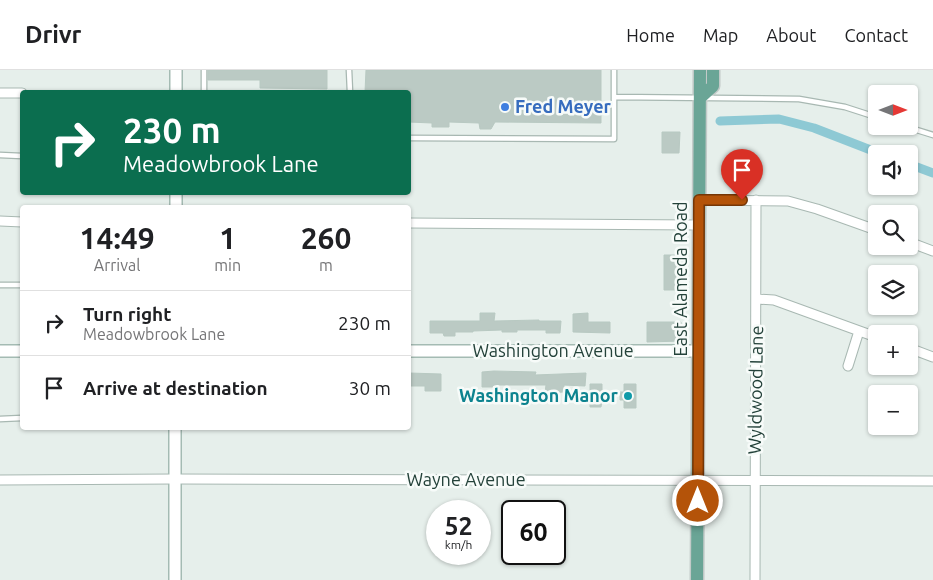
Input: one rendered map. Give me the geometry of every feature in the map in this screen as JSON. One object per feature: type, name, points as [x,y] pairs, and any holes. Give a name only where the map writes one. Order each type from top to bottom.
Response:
[{"type":"main road","name":"East Alameda Road","points":[[697,580],[700,70]]},
{"type":"main road","points":[[700,98],[713,86],[714,70]]},
{"type":"street","points":[[176,70],[176,90]]},
{"type":"street","points":[[0,93],[20,94]]},
{"type":"street","points":[[699,200],[788,201],[868,227]]},
{"type":"street","name":"Wyldwood Lane","points":[[755,580],[756,200]]},
{"type":"street","points":[[0,222],[20,222]]},
{"type":"street","points":[[411,224],[699,225]]},
{"type":"street","points":[[918,245],[933,251]]},
{"type":"street","points":[[757,299],[774,300],[868,334]]},
{"type":"street","points":[[848,366],[859,331]]},
{"type":"street","points":[[0,351],[20,351]]},
{"type":"street","name":"Washington Avenue","points":[[411,351],[698,351]]},
{"type":"street","points":[[918,351],[933,357]]},
{"type":"street","points":[[176,430],[176,580]]},
{"type":"street","name":"Wayne Avenue","points":[[0,480],[933,481]]},
{"type":"lane","points":[[204,70],[204,90]]},
{"type":"lane","points":[[349,70],[350,90]]},
{"type":"lane","points":[[411,138],[614,138],[614,70]]},
{"type":"lane","points":[[614,97],[799,100],[845,107],[868,114]]},
{"type":"lane","points":[[918,131],[933,136]]},
{"type":"lane","points":[[0,155],[20,156]]},
{"type":"lane","points":[[0,285],[20,285]]},
{"type":"lane","points":[[0,419],[20,418]]},
{"type":"building","points":[[208,70],[327,70],[327,89],[260,88],[260,80],[208,80]]},
{"type":"building","name":"Fred Meyer","points":[[366,70],[601,70],[601,123],[495,122],[491,129],[480,129],[479,123],[449,122],[449,127],[432,127],[432,123],[411,122],[411,90],[365,90]]},
{"type":"building","points":[[662,132],[680,132],[679,153],[662,153]]},
{"type":"building","points":[[664,255],[684,255],[684,290],[664,290]]},
{"type":"building","points":[[480,313],[495,313],[494,321],[561,321],[560,333],[546,333],[546,330],[502,332],[502,330],[455,332],[455,336],[444,336],[443,333],[430,333],[430,321],[480,321]]},
{"type":"building","points":[[588,313],[588,322],[610,322],[610,333],[573,332],[573,314]]},
{"type":"building","points":[[647,322],[681,322],[681,341],[647,342]]},
{"type":"building","points":[[482,372],[536,372],[535,375],[586,373],[585,386],[564,385],[564,392],[545,393],[546,385],[496,385],[496,387],[482,387]]},
{"type":"building","points":[[411,373],[441,374],[441,391],[425,391],[425,386],[411,386]]},
{"type":"building","name":"Washington Manor","points":[[590,384],[602,384],[602,391],[606,392],[606,400],[602,400],[601,407],[590,407]]},
{"type":"building","name":"Washington Manor","points":[[624,384],[636,384],[636,408],[624,408],[624,400],[620,400],[620,392],[624,392]]},
{"type":"waterway","points":[[720,121],[779,119],[814,128],[868,149]]},
{"type":"waterway","points":[[918,167],[933,173]]},
{"type":"place","name":"Fred Meyer","points":[[505,107]]},
{"type":"place","name":"Washington Manor","points":[[628,396]]},
{"type":"route","points":[[698,501],[699,200],[742,200]]}]
